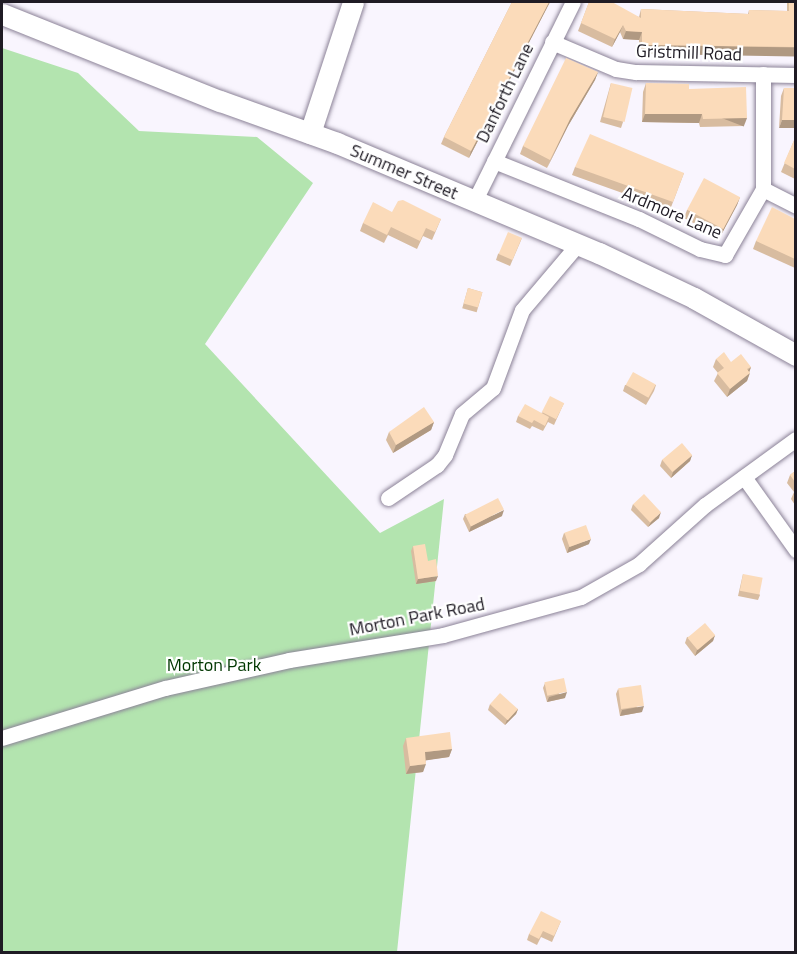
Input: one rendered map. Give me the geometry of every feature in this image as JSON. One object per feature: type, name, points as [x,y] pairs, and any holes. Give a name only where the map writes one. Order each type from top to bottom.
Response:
[{"type":"main road","points":[[310,133],[353,2]]},
{"type":"main road","name":"Summer Street","points":[[2,14],[220,101],[310,133],[578,244],[694,298],[795,355]]},
{"type":"street","name":"Danforth Lane","points":[[474,202],[573,2]]},
{"type":"street","name":"Gristmill Road","points":[[552,42],[616,69],[636,72],[795,75]]},
{"type":"street","name":"Ardmore Lane","points":[[494,161],[718,256],[732,249],[763,189],[763,74]]},
{"type":"street","points":[[763,189],[795,206]]},
{"type":"street","points":[[388,498],[437,465],[445,455],[462,414],[493,388],[522,310],[578,244]]},
{"type":"street","name":"Morton Park Road","points":[[2,738],[165,688],[290,660],[443,635],[581,597],[639,564],[705,505],[795,439]]},
{"type":"street","points":[[744,477],[795,550]]},
{"type":"green space","name":"Morton Park","points":[[2,48],[78,73],[139,131],[257,137],[313,183],[205,344],[380,533],[444,499],[397,952],[2,952]]},
{"type":"building","points":[[512,2],[549,2],[471,151],[444,137]]},
{"type":"building","points":[[589,2],[612,2],[641,18],[641,9],[749,14],[749,10],[789,11],[789,2],[795,2],[795,47],[649,45],[642,42],[642,32],[626,31],[623,25],[615,39],[581,23]]},
{"type":"building","points":[[566,58],[598,72],[570,119],[550,160],[523,146]]},
{"type":"building","points":[[611,83],[632,88],[625,122],[603,117]]},
{"type":"building","points":[[646,83],[689,84],[689,89],[746,87],[747,118],[703,119],[702,114],[645,114]]},
{"type":"building","points":[[784,88],[795,88],[795,120],[782,120]]},
{"type":"building","points":[[590,134],[684,173],[673,202],[575,167]]},
{"type":"building","points":[[795,138],[795,169],[784,163]]},
{"type":"building","points":[[704,178],[740,197],[723,229],[687,210]]},
{"type":"building","points":[[403,200],[441,219],[435,232],[426,228],[420,241],[391,227],[387,235],[363,223],[373,202],[392,212],[398,201]]},
{"type":"building","points":[[772,207],[795,219],[795,259],[756,241]]},
{"type":"building","points":[[508,232],[522,238],[512,260],[499,254]]},
{"type":"building","points":[[468,288],[482,292],[478,308],[464,303]]},
{"type":"building","points":[[724,352],[731,362],[741,354],[751,367],[747,369],[750,373],[730,389],[717,373],[724,368],[716,359]]},
{"type":"building","points":[[633,372],[656,385],[648,398],[626,385]]},
{"type":"building","points":[[550,396],[564,403],[556,419],[542,412]]},
{"type":"building","points":[[525,404],[549,417],[545,426],[534,420],[532,423],[518,416]]},
{"type":"building","points":[[424,407],[434,422],[396,445],[389,432]]},
{"type":"building","points":[[682,443],[692,455],[672,472],[662,460]]},
{"type":"building","points":[[795,471],[795,482],[790,475]]},
{"type":"building","points":[[644,494],[661,512],[650,523],[633,504]]},
{"type":"building","points":[[498,498],[504,510],[471,526],[465,515]]},
{"type":"building","points":[[586,525],[591,539],[570,547],[564,533]]},
{"type":"building","points":[[425,544],[428,561],[436,559],[438,576],[418,579],[413,546]]},
{"type":"building","points":[[743,574],[763,578],[759,595],[740,591]]},
{"type":"building","points":[[705,623],[715,635],[698,650],[687,638]]},
{"type":"building","points":[[564,678],[567,692],[547,696],[544,682]]},
{"type":"building","points":[[641,685],[644,706],[621,709],[618,688]]},
{"type":"building","points":[[500,693],[518,709],[508,720],[490,704]]},
{"type":"building","points":[[450,732],[452,749],[425,752],[426,764],[410,766],[406,738]]},
{"type":"building","points":[[541,911],[561,921],[554,936],[543,931],[539,939],[529,934]]}]
